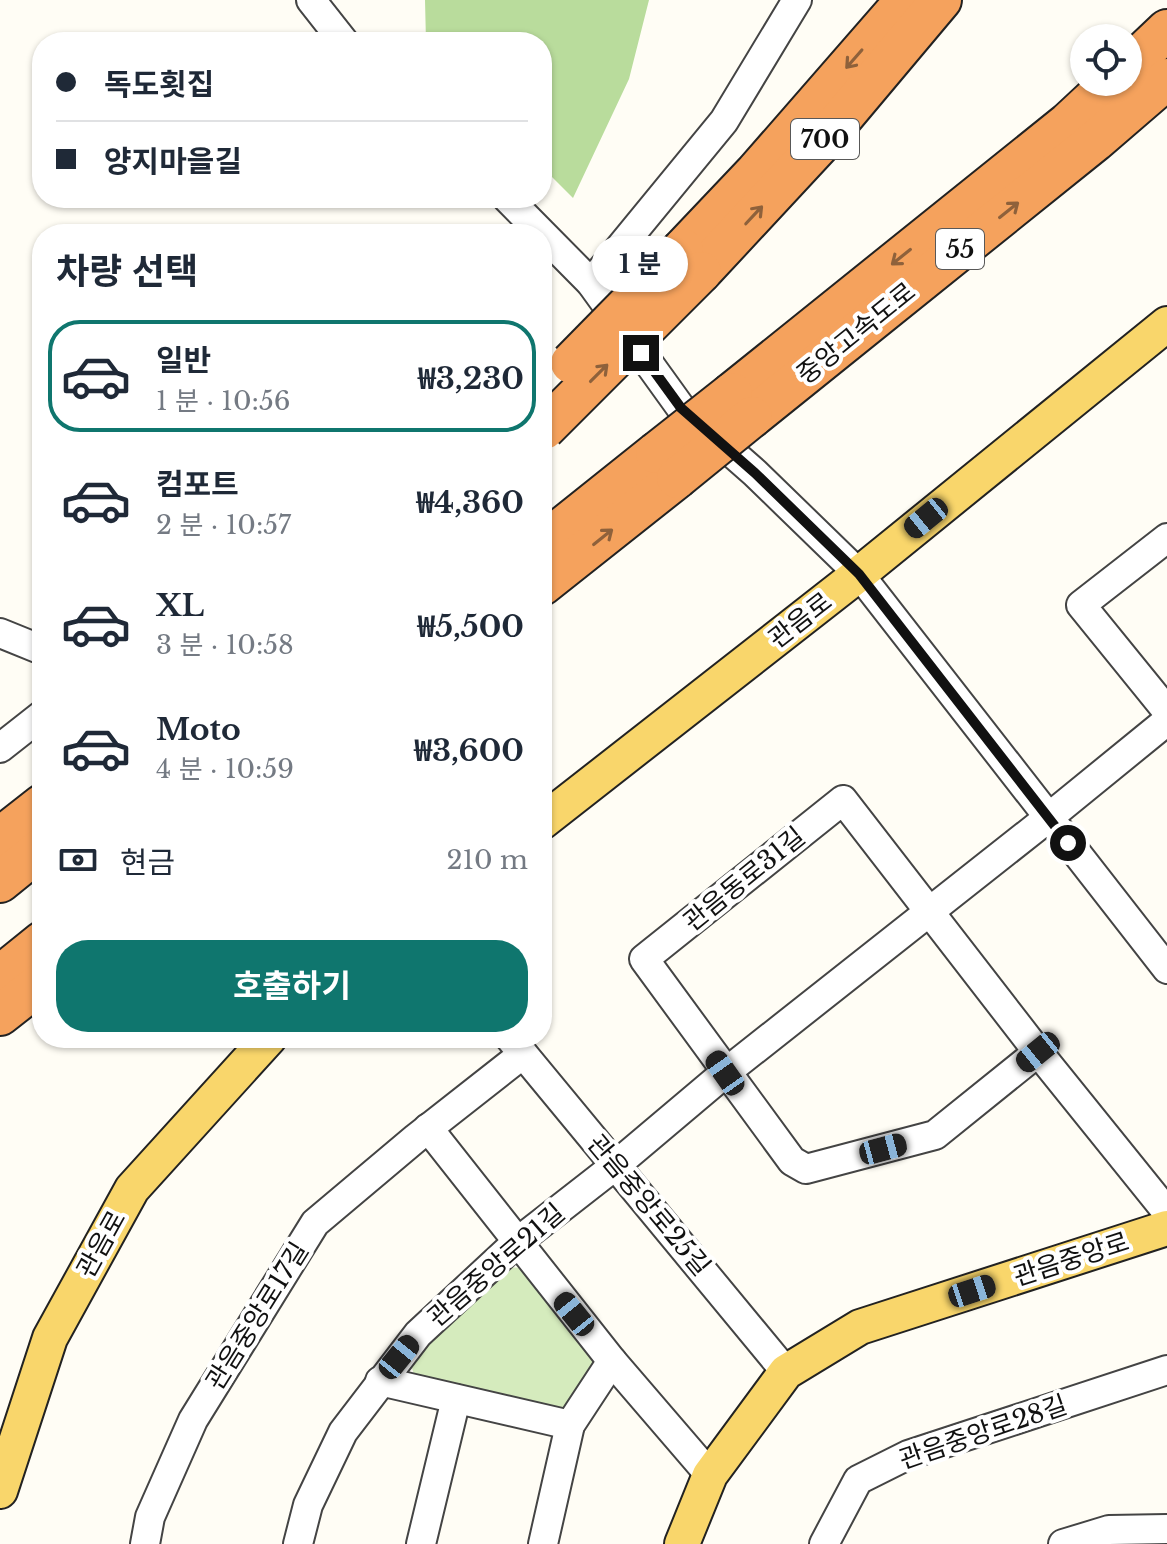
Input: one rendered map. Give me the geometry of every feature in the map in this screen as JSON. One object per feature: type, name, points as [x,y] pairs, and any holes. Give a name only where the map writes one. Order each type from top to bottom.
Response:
[{"type":"highway","name":"700","points":[[692,260],[756,172],[906,0]]},
{"type":"highway","name":"700","points":[[552,408],[692,260],[820,144],[941,0]]},
{"type":"highway","points":[[1142,54],[1167,30]]},
{"type":"highway","name":"중앙고속도로","points":[[552,575],[666,466],[742,405],[1095,141],[1167,79]]},
{"type":"highway","name":"중앙고속도로","points":[[742,405],[1097,96]]},
{"type":"highway","name":"중앙고속도로","points":[[552,538],[666,466]]},
{"type":"highway","points":[[0,838],[32,813]]},
{"type":"highway","points":[[0,882],[32,856]]},
{"type":"highway","points":[[0,976],[32,950]]},
{"type":"highway","points":[[0,1015],[32,990]]},
{"type":"main road","name":"관음로","points":[[552,814],[859,574],[1167,324]]},
{"type":"main road","name":"관음로","points":[[0,1491],[50,1338],[132,1189],[260,1048]]},
{"type":"main road","name":"관음중앙로","points":[[682,1544],[710,1475],[786,1372],[860,1327],[1167,1228]]},
{"type":"street","points":[[311,0],[336,32]]},
{"type":"street","points":[[591,283],[724,121],[797,0]]},
{"type":"street","points":[[517,208],[533,224]]},
{"type":"street","points":[[552,244],[591,283],[681,408],[755,473],[859,574],[1167,969]]},
{"type":"street","points":[[1167,538],[1081,605],[1167,711]]},
{"type":"street","points":[[0,633],[32,646]]},
{"type":"street","points":[[616,1165],[725,1073],[1167,721]]},
{"type":"street","points":[[0,748],[32,723]]},
{"type":"street","name":"관음동로31길","points":[[928,912],[843,800],[644,959],[792,1161],[806,1169],[935,1135],[1038,1052]]},
{"type":"street","points":[[928,912],[1167,1212]]},
{"type":"street","name":"관음중앙로17길","points":[[145,1544],[150,1517],[193,1420],[315,1223],[428,1128],[515,1048]]},
{"type":"street","name":"관음중앙로25길","points":[[519,1048],[786,1372]]},
{"type":"street","points":[[428,1128],[516,1243],[710,1475]]},
{"type":"street","name":"관음중앙로21길","points":[[298,1544],[308,1505],[343,1432],[418,1334],[516,1243],[616,1165]]},
{"type":"street","points":[[543,1544],[570,1425],[612,1361]]},
{"type":"street","name":"관음중앙로28길","points":[[833,1540],[858,1480],[908,1455],[1167,1370]]},
{"type":"street","points":[[380,1381],[570,1425]]},
{"type":"street","points":[[421,1544],[456,1399]]},
{"type":"street","points":[[1063,1544],[1109,1530],[1167,1529]]},
{"type":"green space","points":[[425,0],[649,0],[629,79],[573,198],[552,177],[552,32],[426,32]]},
{"type":"green space","points":[[505,1267],[527,1268],[594,1348],[593,1369],[568,1406],[557,1415],[415,1379],[409,1356]]},
{"type":"route","points":[[641,353],[681,408],[755,473],[859,574],[1068,843]]}]
